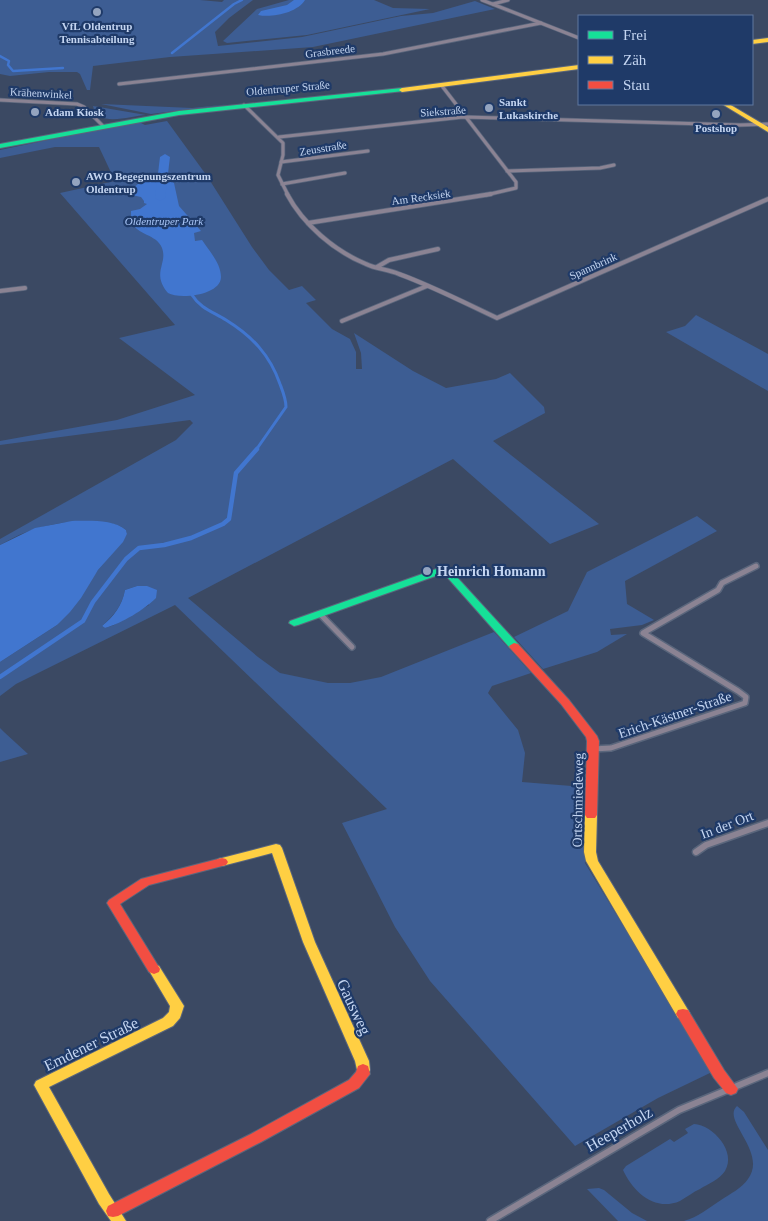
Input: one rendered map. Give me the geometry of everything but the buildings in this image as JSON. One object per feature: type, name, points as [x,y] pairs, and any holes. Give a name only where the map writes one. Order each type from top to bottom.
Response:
[{"type":"street","points":[[482,0],[578,38]]},
{"type":"street","points":[[493,4],[508,0]]},
{"type":"street","name":"Grasbreede","points":[[119,84],[379,54],[541,22]]},
{"type":"street","points":[[753,42],[768,40]]},
{"type":"street","name":"Oldentruper Straße","points":[[0,146],[179,113],[442,86],[578,67]]},
{"type":"street","name":"Am Recksiek","points":[[308,223],[505,192],[517,186],[442,86]]},
{"type":"street","name":"Krähenwinkel","points":[[0,100],[76,104],[84,107],[102,126]]},
{"type":"street","points":[[244,105],[279,137]]},
{"type":"street","points":[[727,105],[765,126]]},
{"type":"street","name":"Siekstraße","points":[[279,137],[467,117],[765,126]]},
{"type":"street","name":"Spannbrink","points":[[279,137],[284,146],[278,171],[282,184],[294,207],[326,240],[351,257],[377,267],[398,272],[497,318],[768,199]]},
{"type":"street","name":"Zeusstraße","points":[[281,162],[368,151]]},
{"type":"street","points":[[507,171],[600,168],[614,165]]},
{"type":"street","points":[[282,184],[345,173]]},
{"type":"street","points":[[377,267],[389,260],[438,249]]},
{"type":"street","points":[[342,321],[427,286]]},
{"type":"street","points":[[0,291],[25,288]]},
{"type":"street","name":"Erich-Kästner-Straße","points":[[593,748],[611,748],[745,703],[746,697],[738,691],[643,633],[718,590],[722,583],[756,566]]},
{"type":"street","name":"Ortschmiedeweg","points":[[294,623],[442,570],[451,576],[565,702],[592,736],[590,852],[592,861],[714,1066],[731,1089]]},
{"type":"street","points":[[320,614],[352,647]]},
{"type":"street","name":"In der Ort","points":[[696,852],[706,845],[768,823]]},
{"type":"street","name":"Gausweg","points":[[113,902],[145,882],[276,848],[312,950],[362,1061],[363,1074],[354,1084],[113,1211]]},
{"type":"street","name":"Emdener Straße","points":[[113,902],[177,1006],[175,1014],[168,1022],[41,1085],[104,1199],[119,1221]]},
{"type":"street","name":"Heeperholz","points":[[490,1221],[679,1110],[768,1073]]},
{"type":"green space","points":[[0,0],[200,0],[222,2],[224,0],[253,0],[229,18],[215,32],[218,46],[302,37],[401,16],[433,13],[475,1],[495,9],[313,47],[170,57],[93,66],[90,90],[87,90],[80,74],[77,72],[49,72],[10,76],[0,74]]},
{"type":"green space","points":[[289,0],[374,0],[393,8],[430,9],[307,35],[227,43],[223,41],[257,9]]},
{"type":"green space","points":[[101,104],[192,108],[231,104],[151,114]]},
{"type":"green space","points":[[93,106],[146,115],[107,119],[96,113]]},
{"type":"green space","name":"Oldentruper Park","points":[[167,121],[207,176],[252,247],[269,270],[289,290],[302,286],[316,300],[306,303],[332,329],[350,339],[356,352],[356,369],[362,369],[361,353],[354,333],[413,371],[446,388],[496,379],[510,373],[544,407],[545,413],[493,441],[599,524],[550,544],[453,459],[188,598],[280,673],[328,683],[350,683],[381,677],[494,632],[531,673],[492,686],[488,693],[518,730],[525,753],[522,782],[584,787],[585,863],[712,1072],[658,1098],[575,1146],[430,981],[395,927],[342,823],[387,809],[175,605],[16,684],[0,696],[0,679],[84,622],[94,602],[127,559],[141,548],[125,559],[92,602],[82,621],[0,677],[0,662],[57,625],[127,534],[126,530],[120,526],[84,521],[59,523],[35,529],[0,545],[0,539],[176,440],[193,423],[190,420],[0,445],[0,441],[117,420],[195,395],[119,338],[175,325],[60,193],[115,181],[99,147],[55,147],[0,158],[0,150],[139,122],[145,125]],"holes":[[[137,586],[147,586],[149,605],[114,625],[105,628],[102,626],[117,610],[125,590]]]},
{"type":"green space","points":[[696,315],[768,354],[768,391],[666,332],[685,326]]},
{"type":"green space","points":[[697,516],[717,531],[625,581],[627,604],[654,620],[642,625],[610,629],[611,635],[627,634],[597,652],[543,669],[514,637],[568,611],[587,572]]},
{"type":"green space","points":[[0,728],[4,732],[28,754],[0,762]]},
{"type":"green space","points":[[737,1106],[744,1112],[768,1150],[768,1221],[684,1221],[708,1209],[739,1188],[748,1179],[753,1169],[749,1148],[735,1120],[734,1112]]},
{"type":"green space","points":[[694,1124],[709,1129],[721,1141],[728,1156],[728,1164],[725,1171],[717,1179],[680,1201],[662,1204],[646,1198],[633,1186],[623,1170],[626,1166],[670,1139],[674,1142],[688,1133],[685,1129]]},
{"type":"green space","points":[[599,1188],[632,1213],[647,1221],[618,1221],[587,1189]]},
{"type":"shaded area","points":[[294,0],[305,0],[296,8],[284,14],[258,15],[261,11],[287,5]]},
{"type":"shaded area","points":[[168,178],[174,183],[179,206],[201,231],[194,233],[195,241],[202,240],[219,267],[221,277],[219,283],[207,292],[190,296],[168,293],[163,286],[160,274],[163,259],[162,248],[156,240],[138,230],[132,222],[131,211],[140,209],[147,204],[144,203],[141,197],[127,194],[140,182]]},
{"type":"shaded area","points":[[72,521],[107,522],[121,526],[126,530],[127,534],[123,542],[98,570],[70,612],[57,625],[0,662],[0,545],[35,528]]},
{"type":"shaded area","points":[[137,586],[147,586],[157,590],[156,598],[139,611],[112,626],[105,628],[102,626],[117,610],[125,590]]},
{"type":"waterway","points":[[172,53],[234,4],[242,0]]},
{"type":"waterway","points":[[0,56],[9,61],[8,65],[13,71],[63,68]]},
{"type":"waterway","points":[[160,198],[165,157]]},
{"type":"waterway","points":[[192,295],[203,307],[235,326],[252,340],[265,355],[276,374],[286,407],[256,450]]},
{"type":"waterway","points":[[0,677],[83,621],[93,602],[126,559],[139,548],[164,545],[191,538],[223,524],[229,519],[236,473],[257,449]]},
{"type":"traffic: fast","points":[[0,146],[179,113],[402,90]]},
{"type":"traffic: fast","points":[[294,623],[442,570],[451,576],[514,646]]},
{"type":"traffic: slow","points":[[753,42],[768,40]]},
{"type":"traffic: slow","points":[[402,90],[578,67]]},
{"type":"traffic: slow","points":[[727,105],[768,130]]},
{"type":"traffic: slow","points":[[591,815],[590,852],[592,861],[683,1014]]},
{"type":"traffic: slow","points":[[222,862],[276,848],[309,942],[362,1061],[363,1070]]},
{"type":"traffic: slow","points":[[119,1221],[104,1199],[41,1085],[168,1022],[175,1014],[177,1006],[154,969]]},
{"type":"traffic: jam","points":[[514,646],[565,702],[591,736],[593,741],[591,815]]},
{"type":"traffic: jam","points":[[154,969],[113,903],[145,882],[222,862]]},
{"type":"traffic: jam","points":[[683,1014],[719,1074],[731,1089]]},
{"type":"traffic: jam","points":[[113,1211],[256,1138],[354,1084],[363,1074],[363,1070]]},
{"type":"place","name":"VfL Oldentrup Tennisabteilung","points":[[97,12]]},
{"type":"place","name":"Sankt Lukaskirche","points":[[489,108]]},
{"type":"place","name":"Adam Kiosk","points":[[35,112]]},
{"type":"place","name":"Postshop","points":[[716,114]]},
{"type":"place","name":"AWO Begegnungszentrum Oldentrup","points":[[76,182]]},
{"type":"place","name":"Heinrich Homann","points":[[427,571]]}]
